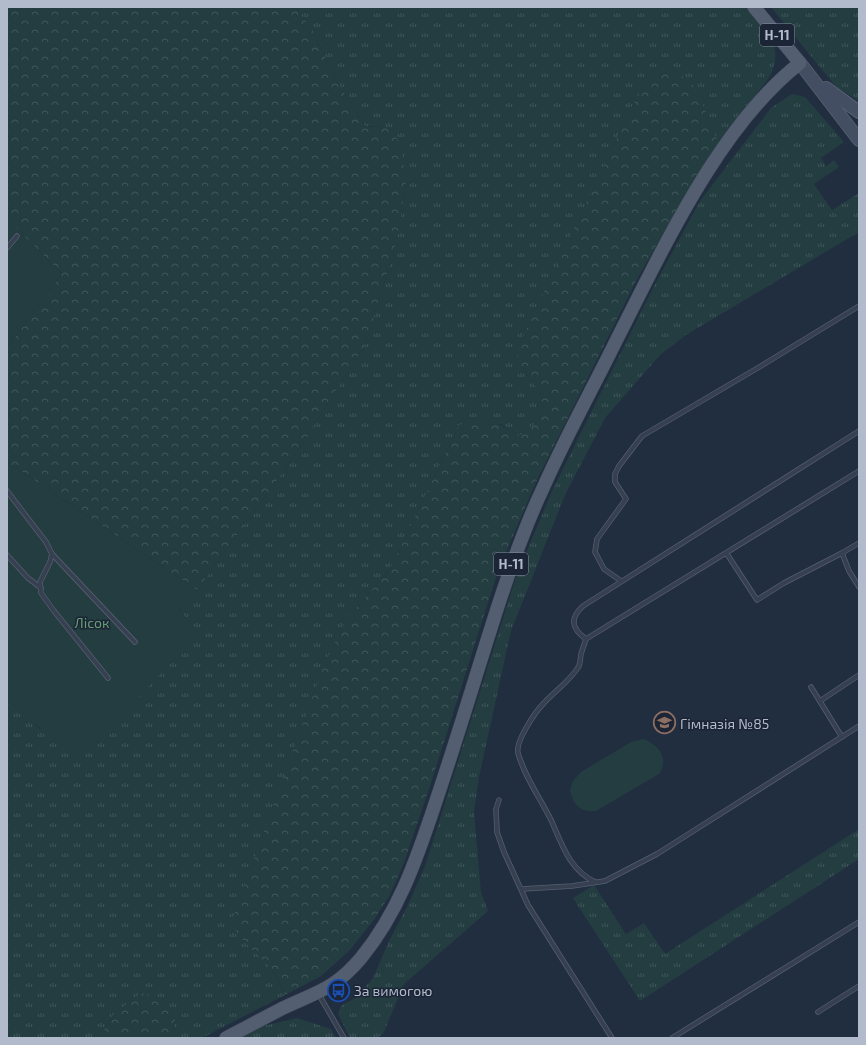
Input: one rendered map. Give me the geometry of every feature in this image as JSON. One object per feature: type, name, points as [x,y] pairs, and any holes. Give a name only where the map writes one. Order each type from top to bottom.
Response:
[{"type":"main road","name":"Н-11","points":[[226,1038],[286,1007],[318,993],[336,982],[360,959],[383,929],[402,894],[413,869],[440,789],[507,574],[543,486],[644,286],[691,199],[724,146],[760,101],[779,79],[800,63],[754,7]]},
{"type":"street","points":[[800,63],[833,95],[859,112]]},
{"type":"street","points":[[800,63],[859,140]]},
{"type":"lane","points":[[7,248],[17,236]]},
{"type":"lane","points":[[621,581],[604,569],[595,552],[597,539],[626,500],[615,482],[615,474],[619,466],[642,436],[859,306]]},
{"type":"lane","points":[[586,639],[578,634],[574,626],[573,618],[576,612],[621,581],[859,431]]},
{"type":"lane","points":[[595,882],[585,877],[568,857],[548,814],[539,802],[518,754],[517,746],[543,704],[558,690],[580,665],[581,651],[586,639],[727,554],[859,471]]},
{"type":"lane","points":[[7,491],[46,542],[52,554],[135,642]]},
{"type":"lane","points":[[727,554],[756,600],[784,583],[859,543]]},
{"type":"lane","points":[[842,553],[849,570],[859,587]]},
{"type":"lane","points":[[52,554],[50,562],[40,582],[41,593],[108,678]]},
{"type":"lane","points":[[7,555],[28,578],[41,588]]},
{"type":"lane","points":[[820,701],[859,675]]},
{"type":"lane","points":[[811,687],[842,737]]},
{"type":"lane","points":[[522,889],[572,886],[605,881],[657,854],[859,726]]},
{"type":"lane","points":[[500,800],[496,809],[497,832],[504,852],[528,905],[612,1038]]},
{"type":"lane","points":[[672,1038],[859,922]]},
{"type":"lane","points":[[818,1012],[859,986]]},
{"type":"lane","points":[[318,993],[344,1038]]},
{"type":"green space","points":[[7,7],[295,7],[313,31],[340,87],[365,126],[388,128],[401,144],[406,185],[395,247],[366,343],[295,455],[197,590],[7,462],[7,348],[62,274],[7,219]]},
{"type":"green space","points":[[295,7],[747,7],[771,38],[775,55],[774,65],[770,76],[719,145],[707,118],[673,69],[650,79],[632,106],[611,151],[522,368],[540,392],[544,409],[535,424],[519,436],[501,424],[459,425],[390,569],[346,620],[254,949],[272,971],[285,995],[202,1038],[173,1038],[175,1020],[114,1014],[99,1038],[7,1038],[7,699],[40,729],[199,633],[179,610],[197,590],[295,455],[366,343],[395,247],[406,185],[388,128],[365,126],[340,87],[313,31]]},
{"type":"green space","points":[[771,7],[859,7],[859,101],[836,87]]},
{"type":"green space","points":[[673,69],[696,87],[719,145],[684,197],[636,281],[536,482],[498,571],[431,783],[404,863],[390,895],[373,921],[349,951],[321,976],[285,995],[281,985],[266,963],[240,937],[232,920],[324,665],[346,620],[390,569],[459,425],[477,421],[497,423],[519,436],[535,424],[544,409],[540,392],[522,368],[516,351],[632,106],[650,79]]},
{"type":"green space","points":[[792,94],[805,97],[844,142],[821,158],[826,166],[834,160],[839,167],[814,184],[832,210],[859,193],[859,232],[686,335],[660,355],[605,418],[565,495],[511,631],[479,777],[474,812],[481,892],[488,911],[404,984],[383,1034],[377,1038],[350,1038],[338,1014],[341,1006],[358,996],[373,978],[425,866],[516,577],[552,491],[653,288],[700,201],[771,108]]},
{"type":"green space","points":[[7,219],[62,274],[7,348]]},
{"type":"green space","name":"Лісок","points":[[7,462],[197,590],[179,610],[199,633],[89,749],[77,747],[55,738],[34,724],[7,699]]},
{"type":"green space","points":[[643,739],[653,744],[661,753],[663,763],[659,774],[596,811],[586,811],[575,803],[570,790],[573,781],[581,772],[631,742]]},
{"type":"green space","points":[[859,829],[859,859],[640,1001],[573,898],[594,885],[626,934],[644,923],[665,954]]},
{"type":"green space","points":[[141,993],[163,998],[175,1020],[173,1038],[99,1038],[114,1014]]},
{"type":"green space","points":[[297,1018],[331,1029],[336,1038],[238,1038],[259,1027]]},
{"type":"place","name":"Гімназія №85","points":[[664,723]]},
{"type":"place","name":"За вимогою","points":[[339,990]]}]
